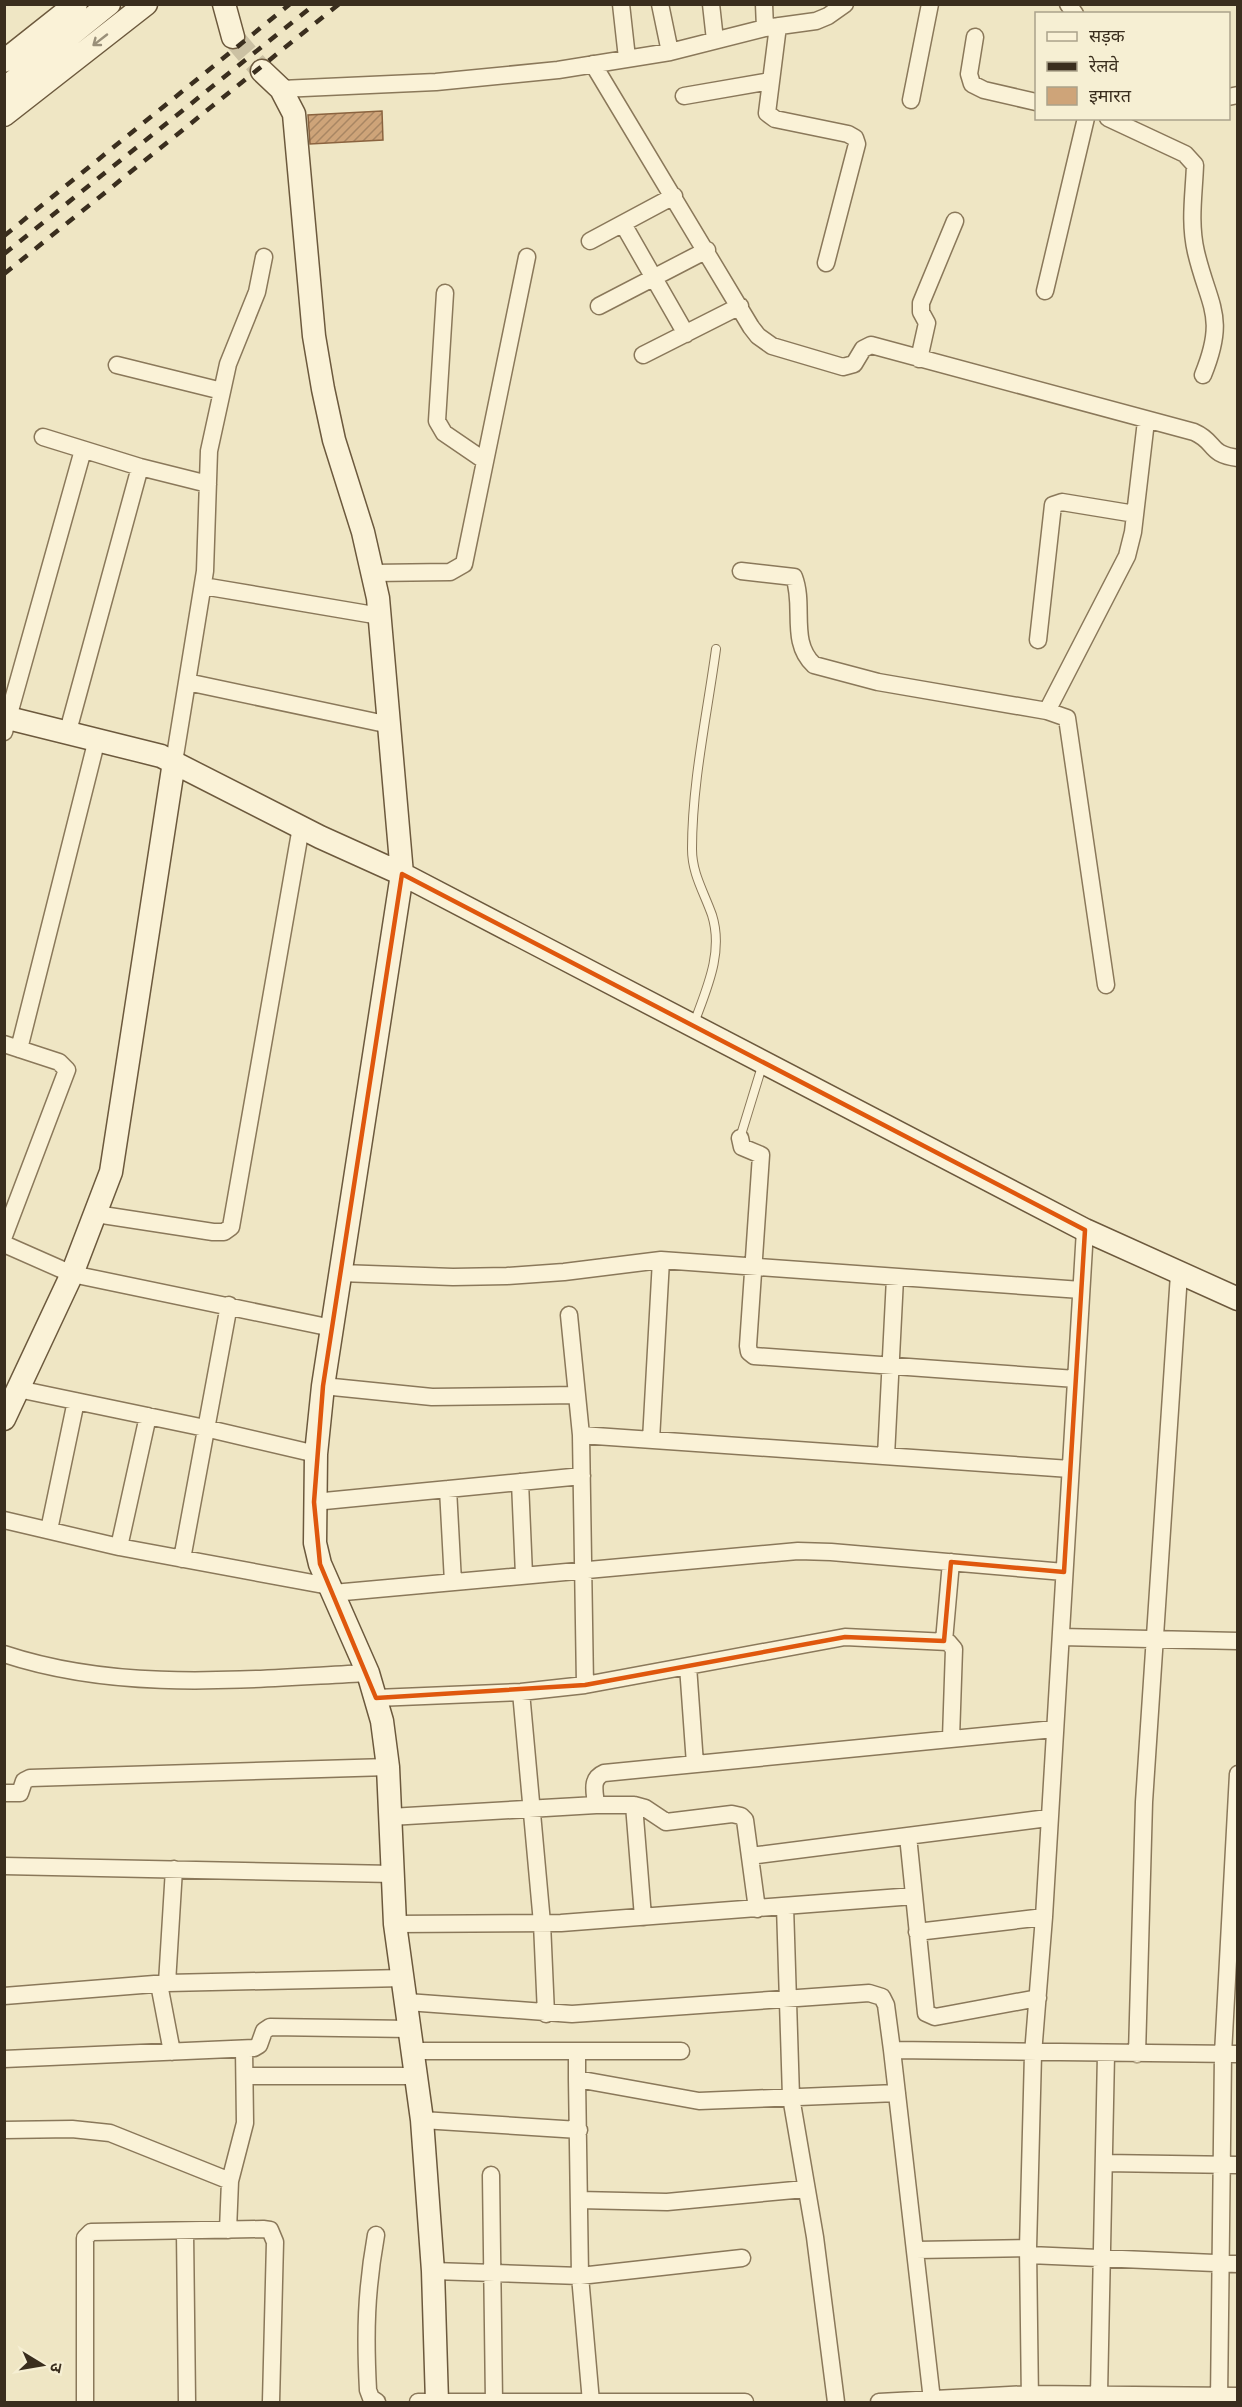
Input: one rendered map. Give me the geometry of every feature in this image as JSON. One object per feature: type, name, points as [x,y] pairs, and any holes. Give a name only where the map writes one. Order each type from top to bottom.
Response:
[{"type":"street","points":[[4,116],[14,80],[76,4]]},
{"type":"street","points":[[14,80],[109,4]]},
{"type":"street","points":[[14,80],[146,4]]},
{"type":"street","points":[[224,4],[233,37]]},
{"type":"street","points":[[621,4],[627,58]]},
{"type":"street","points":[[660,4],[670,52]]},
{"type":"street","points":[[711,4],[715,40]]},
{"type":"street","points":[[764,4],[771,27],[770,81],[766,107],[771,117],[848,134],[855,138],[857,144],[826,263]]},
{"type":"street","points":[[280,89],[487,78],[593,64],[670,52],[771,27],[816,21],[845,4]]},
{"type":"street","points":[[911,100],[930,4]]},
{"type":"street","points":[[975,37],[969,74],[972,84],[984,90],[1035,102]]},
{"type":"street","points":[[593,64],[758,336],[764,342],[843,367],[854,364],[867,345],[1203,436],[1217,453],[1238,458]]},
{"type":"street","points":[[262,71],[290,102],[294,114],[314,336],[323,389],[334,440],[363,532],[380,616],[402,874],[323,1386],[314,1502],[315,1543],[331,1589],[368,1673],[382,1721],[388,1767],[395,1924],[422,2120],[433,2271],[438,2402]]},
{"type":"street","points":[[684,96],[770,81]]},
{"type":"street","points":[[1045,291],[1086,120]]},
{"type":"street","points":[[1112,120],[1185,154],[1195,165],[1191,216],[1196,251],[1216,312],[1212,352],[1203,375]]},
{"type":"street","points":[[590,241],[674,196]]},
{"type":"street","points":[[920,359],[927,323],[921,312],[921,303],[956,221]]},
{"type":"street","points":[[623,224],[686,334]]},
{"type":"street","points":[[599,306],[707,250]]},
{"type":"street","points":[[4,1419],[72,1274],[96,1214],[113,1162],[203,586],[209,451],[236,340],[257,292],[264,257]]},
{"type":"street","points":[[372,573],[450,572],[464,564],[527,257]]},
{"type":"street","points":[[445,293],[437,421],[444,433],[485,461]]},
{"type":"street","points":[[643,355],[740,306]]},
{"type":"street","points":[[117,365],[222,391]]},
{"type":"street","points":[[1047,711],[1127,556],[1135,514],[1146,421]]},
{"type":"street","points":[[43,437],[140,467],[208,483]]},
{"type":"street","points":[[83,450],[6,722],[68,731],[174,762],[301,827],[402,874],[1085,1230],[1238,1299]]},
{"type":"street","points":[[68,731],[140,467]]},
{"type":"street","points":[[1038,640],[1053,505],[1062,502],[1135,514]]},
{"type":"street","points":[[741,571],[794,578],[801,646],[806,658],[814,665],[878,682],[1047,711],[1067,718],[1070,725],[1106,985]]},
{"type":"street","points":[[203,586],[380,616]]},
{"type":"street","points":[[187,682],[390,725]]},
{"type":"street","points":[[4,1236],[67,1070],[58,1062],[12,1046],[97,739]]},
{"type":"street","points":[[96,1214],[213,1232],[224,1232],[231,1227],[301,827]]},
{"type":"street","points":[[740,1138],[742,1147],[760,1155],[748,1346],[749,1352],[754,1356],[1076,1379]]},
{"type":"street","points":[[1030,2398],[1029,2252],[1033,2054],[1044,1917],[1048,1818],[1085,1230]]},
{"type":"street","points":[[4,1244],[72,1274],[332,1328]]},
{"type":"street","points":[[340,1273],[453,1277],[507,1276],[564,1272],[662,1260],[1081,1290]]},
{"type":"street","points":[[651,1440],[662,1260]]},
{"type":"street","points":[[1137,2054],[1144,1802],[1179,1274]]},
{"type":"street","points":[[886,1456],[894,1278]]},
{"type":"street","points":[[182,1559],[229,1305]]},
{"type":"street","points":[[569,1316],[581,1435],[585,1685]]},
{"type":"street","points":[[323,1386],[432,1397],[577,1395]]},
{"type":"street","points":[[18,1389],[316,1454]]},
{"type":"street","points":[[49,1530],[76,1401]]},
{"type":"street","points":[[119,1547],[148,1416]]},
{"type":"street","points":[[581,1435],[1070,1469]]},
{"type":"street","points":[[314,1502],[582,1476]]},
{"type":"street","points":[[520,1482],[524,1575]]},
{"type":"street","points":[[448,1489],[453,1582]]},
{"type":"street","points":[[4,1520],[119,1547],[331,1589],[453,1582],[798,1551],[1064,1572]]},
{"type":"street","points":[[944,1641],[951,1562]]},
{"type":"street","points":[[376,1698],[521,1692],[585,1685],[845,1637],[944,1641],[951,1642],[954,1649],[951,1738]]},
{"type":"street","points":[[1061,1637],[1238,1641]]},
{"type":"street","points":[[4,1653],[77,1672],[122,1679],[228,1680],[368,1673]]},
{"type":"street","points":[[688,1666],[695,1764]]},
{"type":"street","points":[[521,1692],[542,1923],[546,2014]]},
{"type":"street","points":[[596,1805],[594,1782],[599,1774],[1054,1729]]},
{"type":"street","points":[[4,1793],[20,1793],[24,1781],[30,1778],[388,1767]]},
{"type":"street","points":[[1219,2399],[1229,2264],[1230,2054],[1238,1774]]},
{"type":"street","points":[[390,1817],[596,1805],[634,1805],[645,1808],[666,1822],[732,1814],[741,1816],[745,1820],[757,1909]]},
{"type":"street","points":[[634,1805],[644,1917]]},
{"type":"street","points":[[750,1856],[1048,1818]]},
{"type":"street","points":[[908,1836],[925,2007],[930,2017],[1038,1998]]},
{"type":"street","points":[[4,1866],[393,1874]]},
{"type":"street","points":[[172,2052],[163,1983],[174,1869]]},
{"type":"street","points":[[395,1924],[542,1923],[914,1896]]},
{"type":"street","points":[[785,1906],[791,2097],[805,2189],[815,2236],[836,2403]]},
{"type":"street","points":[[917,1932],[1044,1917]]},
{"type":"street","points":[[4,1996],[163,1983],[404,1978]]},
{"type":"street","points":[[406,2002],[546,2014],[612,2013],[876,1994],[886,2005],[932,2400]]},
{"type":"street","points":[[4,2059],[244,2049],[259,2045],[264,2031],[270,2027],[412,2040],[577,2051],[681,2051]]},
{"type":"street","points":[[228,2230],[230,2181],[245,2123],[244,2049]]},
{"type":"street","points":[[892,2050],[1033,2054],[1230,2054]]},
{"type":"street","points":[[577,2051],[580,2276],[591,2402]]},
{"type":"street","points":[[1099,2394],[1106,2054]]},
{"type":"street","points":[[246,2076],[417,2076]]},
{"type":"street","points":[[578,2079],[699,2101],[897,2093]]},
{"type":"street","points":[[422,2120],[579,2130]]},
{"type":"street","points":[[4,2130],[72,2129],[110,2133],[230,2181]]},
{"type":"street","points":[[1104,2163],[1230,2165]]},
{"type":"street","points":[[491,2175],[494,2402]]},
{"type":"street","points":[[579,2200],[667,2202],[805,2189]]},
{"type":"street","points":[[85,2403],[86,2238],[91,2232],[263,2229],[270,2230],[273,2235],[271,2403]]},
{"type":"street","points":[[185,2232],[187,2403]]},
{"type":"street","points":[[376,2235],[366,2301],[364,2332],[368,2390],[371,2398],[377,2403]]},
{"type":"street","points":[[916,2250],[1029,2252],[1101,2259],[1229,2264]]},
{"type":"street","points":[[433,2271],[580,2276],[742,2258]]},
{"type":"street","points":[[879,2403],[1099,2394],[1137,2398],[1219,2399],[1238,2396]]},
{"type":"street","points":[[418,2403],[745,2403]]},
{"type":"lane","points":[[693,1026],[712,976],[715,956],[712,916],[694,872],[692,851],[693,821],[716,649]]},
{"type":"lane","points":[[740,1138],[763,1062]]},
{"type":"highlighted area","points":[[402,874],[1085,1230],[1064,1572],[951,1562],[944,1641],[845,1637],[585,1685],[376,1698],[320,1564],[314,1502],[323,1386]]},
{"type":"building","points":[[382,111],[383,140],[310,144],[308,115]]},
{"type":"tunnel","points":[[233,37],[262,71]]},
{"type":"railway","points":[[4,236],[290,4]]},
{"type":"railway","points":[[4,254],[315,4]]},
{"type":"railway","points":[[4,274],[339,4]]}]
